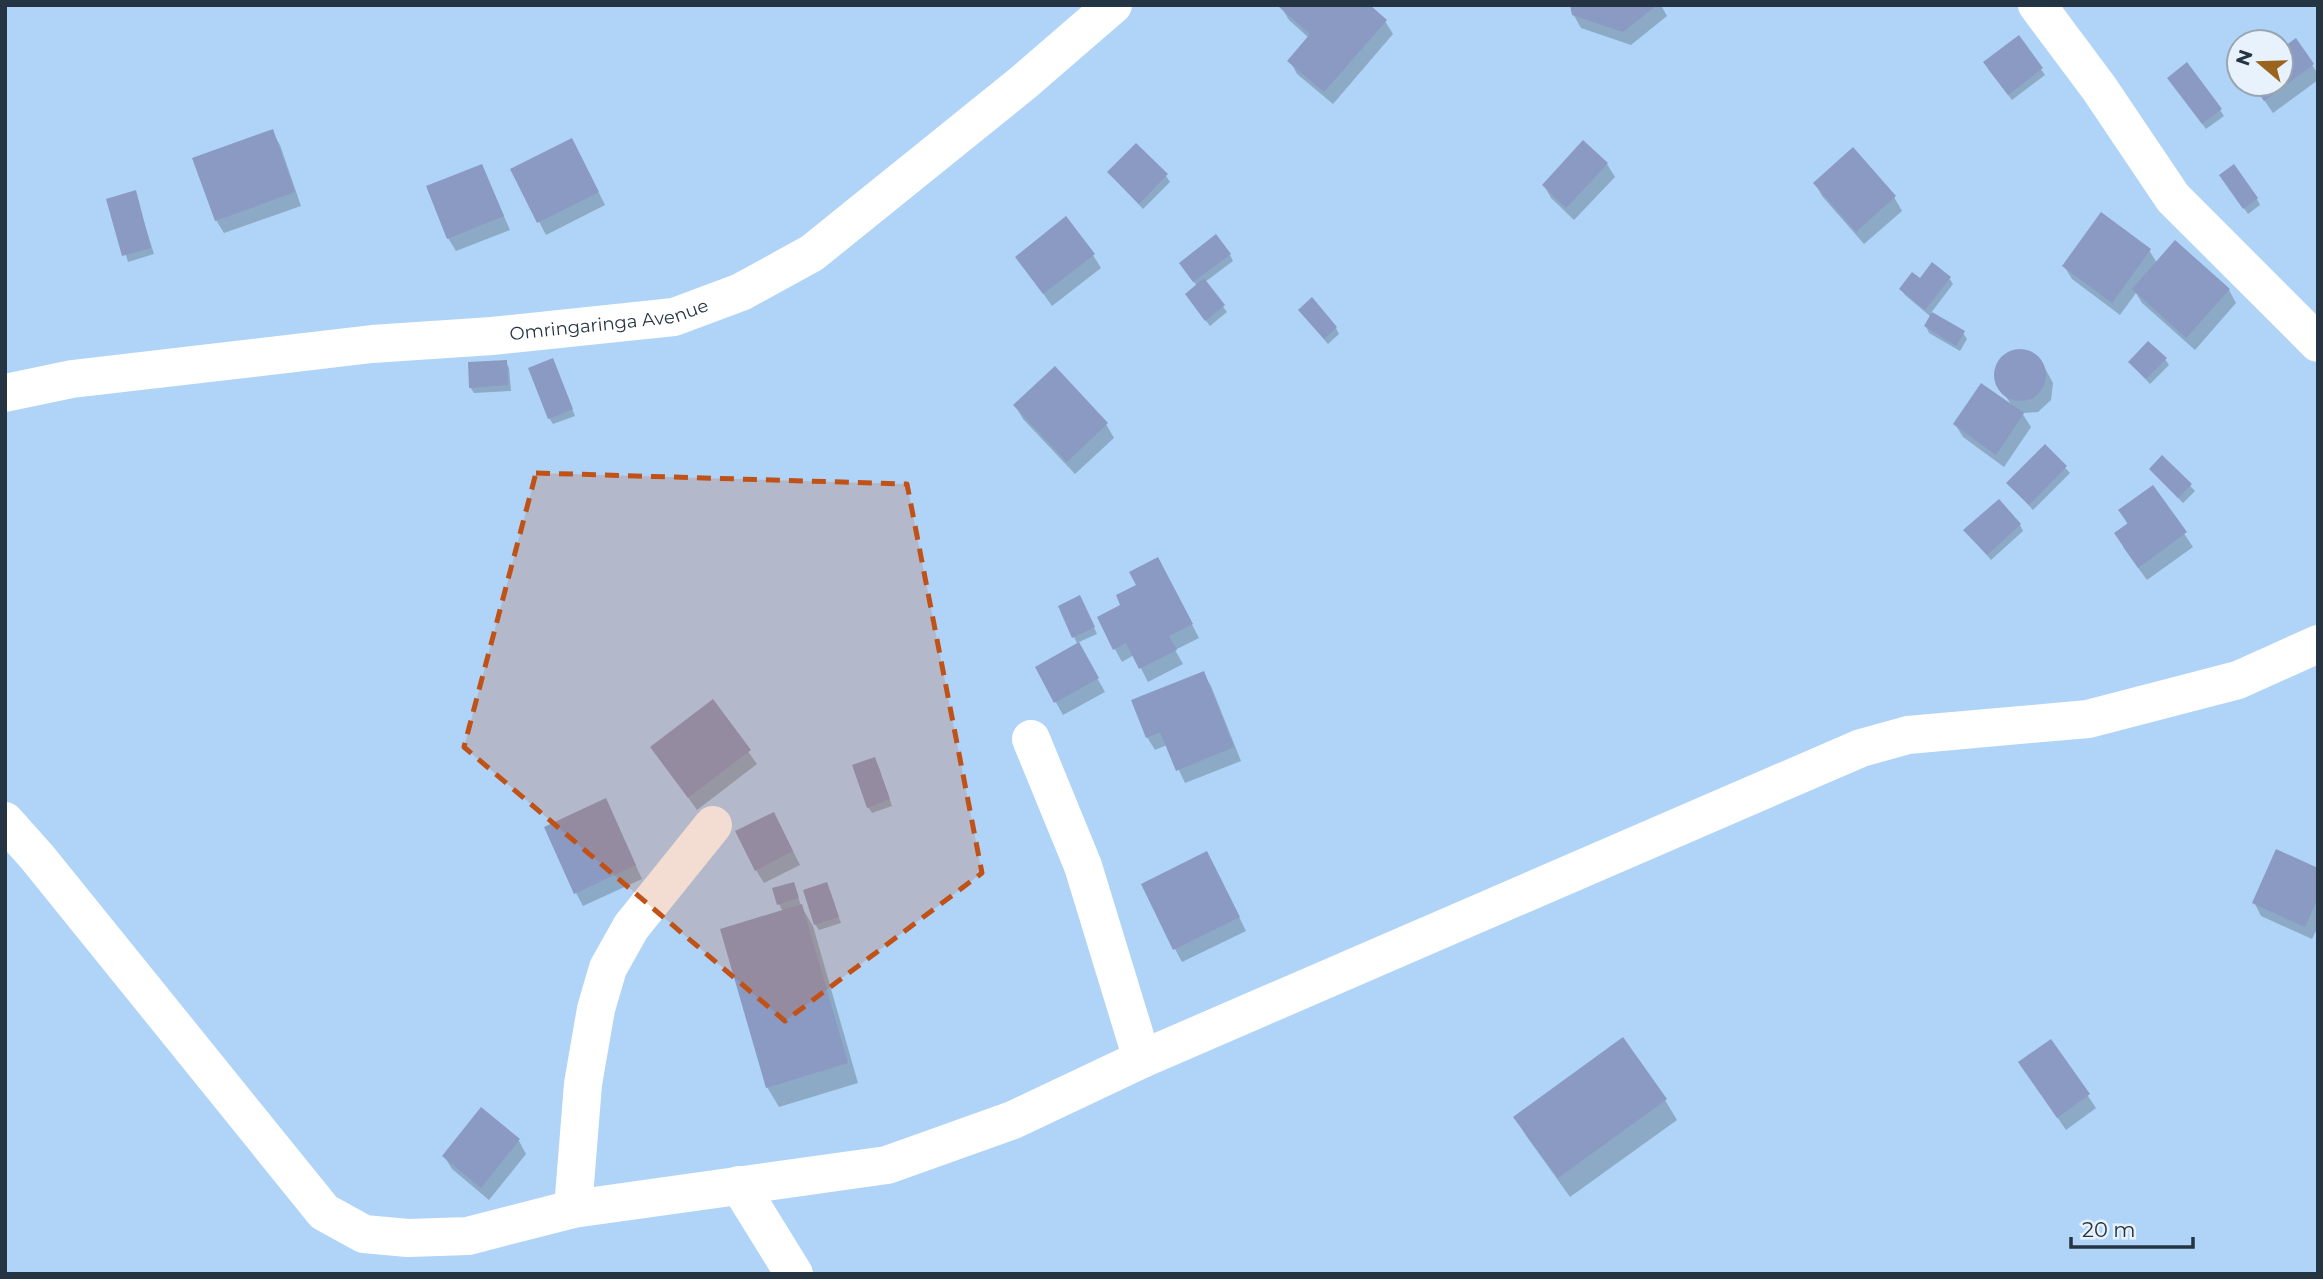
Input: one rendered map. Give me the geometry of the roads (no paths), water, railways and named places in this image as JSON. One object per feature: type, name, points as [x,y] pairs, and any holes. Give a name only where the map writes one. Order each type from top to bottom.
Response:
[{"type":"street","name":"Omringaringa Avenue","points":[[5,393],[72,379],[359,345],[492,336],[674,317],[741,292],[812,253],[1024,82],[1113,5]]},
{"type":"street","points":[[2037,5],[2099,88],[2173,198],[2318,344]]},
{"type":"street","points":[[5,821],[324,1212],[364,1234],[408,1238],[468,1236],[573,1209],[887,1165],[1013,1120],[1142,1059],[1861,748],[1908,735],[2088,719],[2238,680],[2318,644]]},
{"type":"street","points":[[1031,739],[1083,866],[1142,1059]]},
{"type":"street","points":[[573,1209],[583,1084],[596,1009],[608,968],[631,927],[713,825]]},
{"type":"street","points":[[739,1185],[794,1274]]}]
